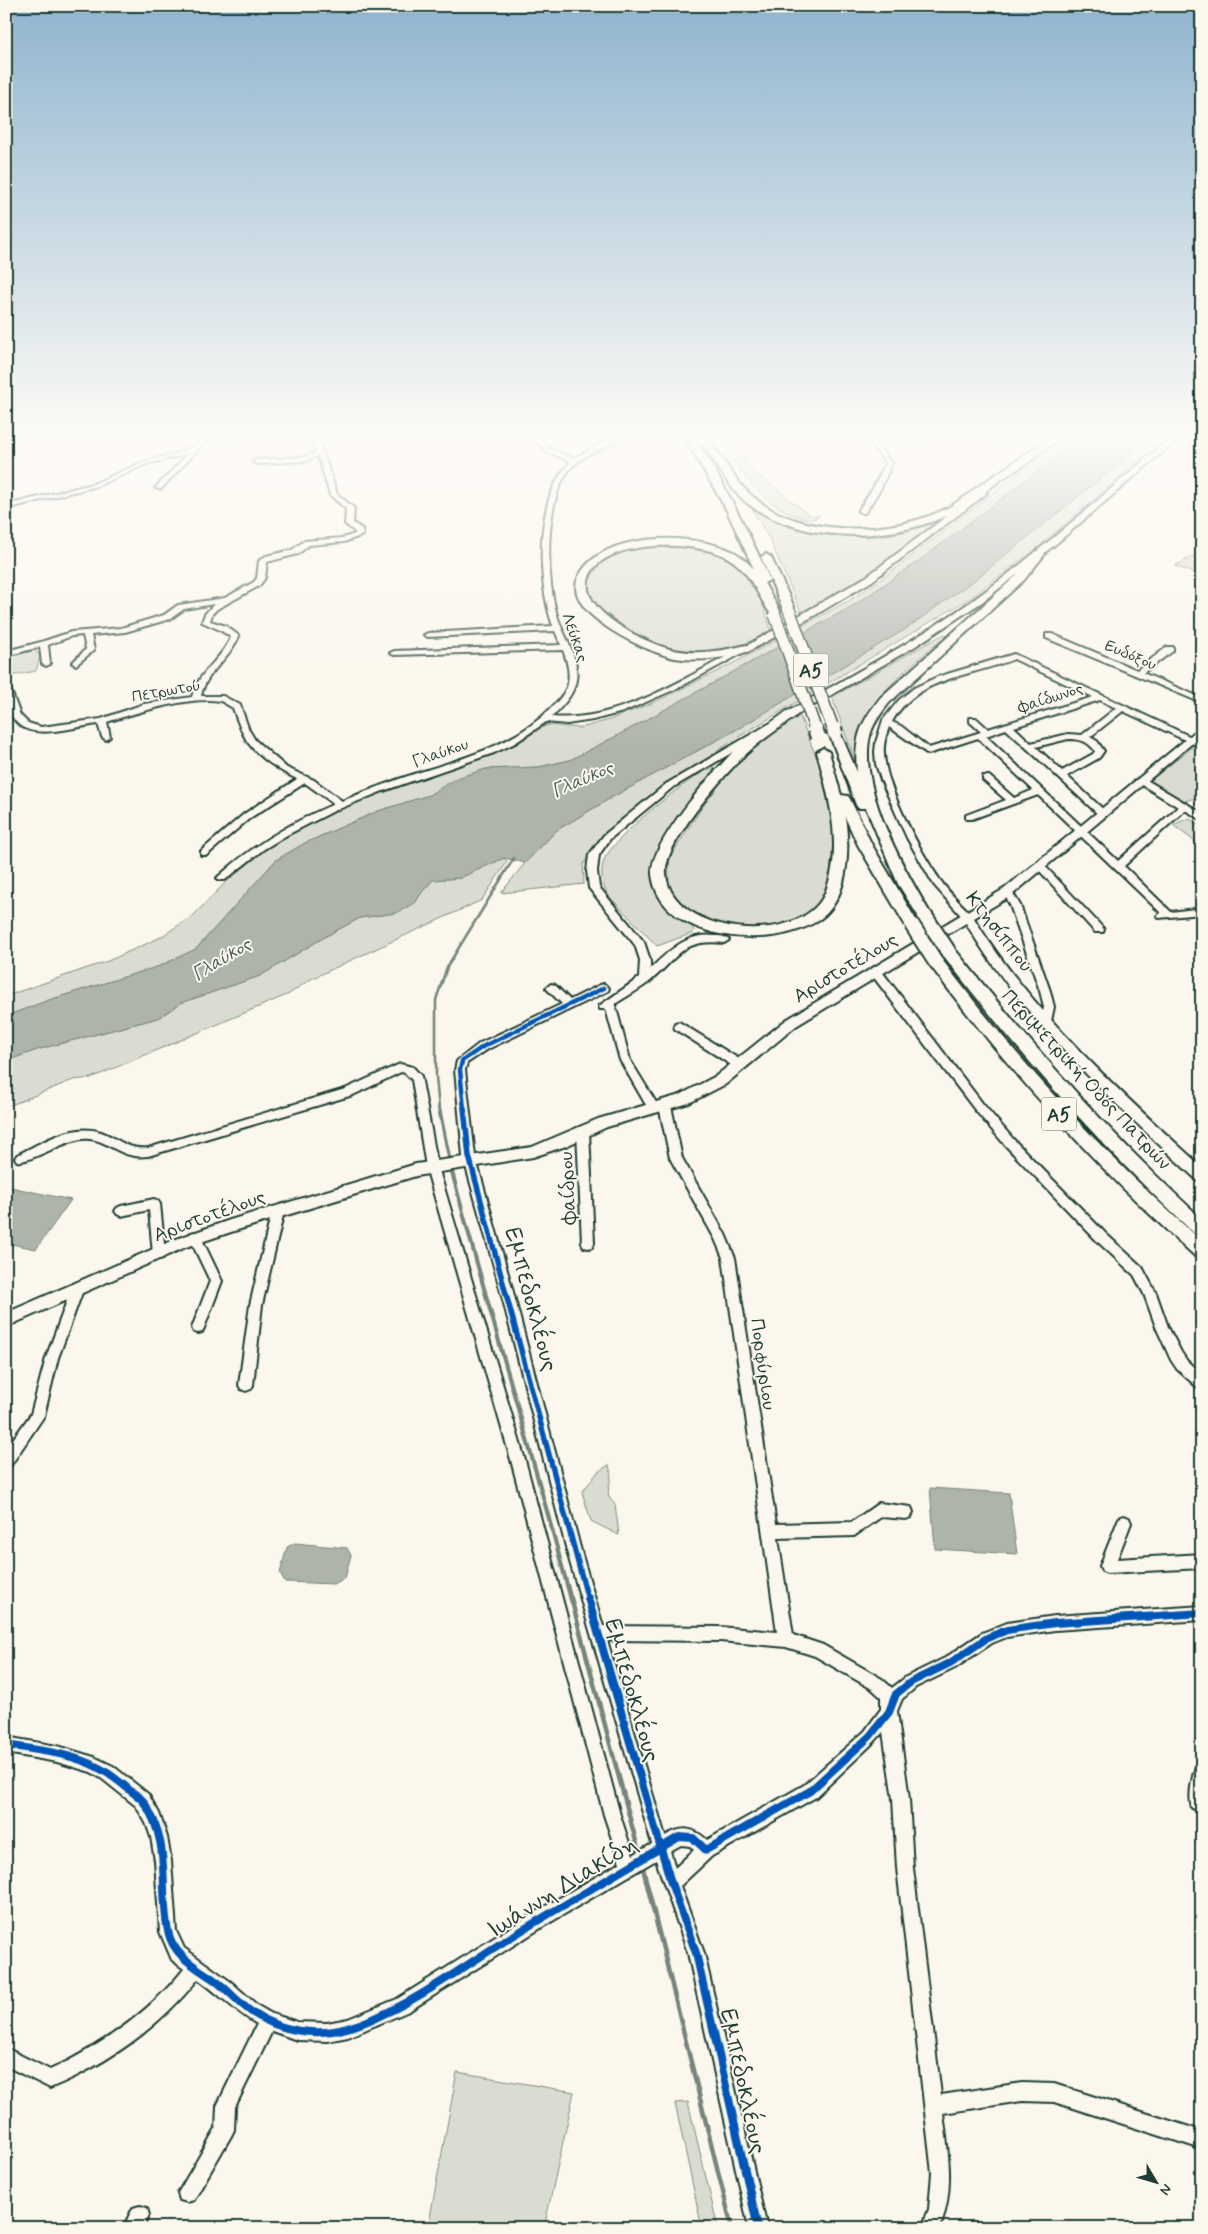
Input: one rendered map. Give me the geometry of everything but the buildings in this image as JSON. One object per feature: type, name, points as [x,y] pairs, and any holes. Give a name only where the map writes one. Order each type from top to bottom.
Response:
[{"type":"highway","points":[[665,542],[645,543],[628,547],[598,560],[588,569],[582,580],[582,591],[587,602],[626,634],[652,648],[673,653],[708,656],[746,649]]},
{"type":"highway","points":[[675,542],[721,550],[743,564],[751,571],[775,613]]},
{"type":"highway","name":"Περιμετρική Οδός Πατρών","points":[[748,542],[765,583],[824,752],[865,845],[912,925],[985,1000],[1061,1089],[1202,1230]]},
{"type":"highway","name":"Περιμετρική Οδός Πατρών","points":[[759,542],[788,607],[854,784],[875,831],[925,916],[942,956],[984,1026],[1042,1096],[1112,1170],[1202,1252]]},
{"type":"highway","points":[[910,893],[878,822],[868,792],[862,758],[865,732],[872,717],[886,700],[1020,578],[1040,554]]},
{"type":"highway","points":[[791,714],[741,752],[721,772],[670,841],[663,856],[659,873],[662,888],[682,912],[712,927],[725,931],[754,934],[789,929],[807,922],[821,910],[833,890],[841,837],[839,811],[824,752]]},
{"type":"main road","points":[[746,649],[809,615],[869,579],[917,542]]},
{"type":"main road","points":[[791,714],[948,622],[1054,542]]},
{"type":"main road","name":"Αριστοτέλους","points":[[6,1320],[195,1237],[278,1211],[436,1167],[532,1152],[561,1142],[583,1131],[659,1107],[707,1088],[791,1023],[1008,892],[1041,867],[1202,729]]},
{"type":"main road","name":"Κτησίππου","points":[[968,917],[984,943],[1046,1021],[1079,1058],[1120,1100],[1202,1176]]},
{"type":"street","points":[[196,699],[201,680],[233,644],[235,636],[223,628],[206,622],[211,611],[225,600],[254,586],[260,578],[263,562],[269,558],[295,552],[307,543],[316,542]]},
{"type":"street","name":"Λεύκας","points":[[544,719],[561,702],[572,685],[572,665],[557,628],[545,576],[547,542]]},
{"type":"street","points":[[6,654],[44,644],[60,636],[122,630],[167,617],[187,606],[225,600]]},
{"type":"street","points":[[428,635],[557,628]]},
{"type":"street","points":[[76,663],[93,653],[86,632]]},
{"type":"street","name":"Ευδόξου","points":[[1049,636],[1202,701]]},
{"type":"street","points":[[44,644],[46,664]]},
{"type":"street","points":[[394,653],[565,647]]},
{"type":"street","points":[[544,719],[572,722],[607,715],[671,688],[746,649]]},
{"type":"street","points":[[1138,673],[1170,649]]},
{"type":"street","name":"Φαίδωνος","points":[[938,679],[1014,656],[1100,697]]},
{"type":"street","name":"Κτησίππου","points":[[938,679],[922,686],[893,711],[886,722],[879,753],[888,787],[931,873],[944,892],[968,917]]},
{"type":"street","name":"Πετρωτού","points":[[6,688],[16,718],[32,729],[41,730],[102,721],[144,707],[196,699],[219,698],[232,703],[239,711],[242,724],[250,739],[281,768],[315,785],[341,805]]},
{"type":"street","points":[[1100,697],[1202,745]]},
{"type":"street","name":"Φαίδωνος","points":[[886,722],[898,728],[928,751],[1100,697]]},
{"type":"street","points":[[1083,738],[1122,707]]},
{"type":"street","points":[[644,980],[644,960],[640,944],[594,888],[592,871],[594,855],[607,837],[669,786],[791,714]]},
{"type":"street","name":"Γλαύκου","points":[[222,878],[240,861],[267,842],[341,805],[497,747],[536,726],[544,719]]},
{"type":"street","points":[[973,720],[983,734],[1165,916],[1202,911]]},
{"type":"street","points":[[102,721],[106,737]]},
{"type":"street","points":[[1008,726],[1103,814]]},
{"type":"street","points":[[1029,746],[1069,737],[1083,738],[1096,745],[1099,753],[1060,775]]},
{"type":"street","points":[[986,778],[1012,801]]},
{"type":"street","points":[[204,853],[246,816],[304,779]]},
{"type":"street","points":[[1142,781],[1202,817]]},
{"type":"street","points":[[969,817],[1040,791]]},
{"type":"street","points":[[1117,867],[1184,806]]},
{"type":"street","points":[[1041,867],[1099,930]]},
{"type":"street","points":[[1008,892],[1015,905],[1045,991],[1049,1006],[1046,1021]]},
{"type":"street","points":[[644,980],[675,951],[689,942],[706,938],[724,940]]},
{"type":"street","points":[[876,972],[979,1107],[1102,1238],[1138,1271],[1150,1293],[1162,1327],[1176,1356],[1182,1365],[1202,1383]]},
{"type":"street","name":"Πορφύριου","points":[[644,980],[607,1004],[625,1060],[659,1107],[676,1158],[721,1238],[729,1258],[786,1640]]},
{"type":"street","points":[[551,988],[568,1004],[604,988]]},
{"type":"street","name":"Εμπεδοκλέους","points":[[568,1004],[484,1046],[462,1061],[460,1070],[467,1163],[506,1288],[575,1555],[671,1883],[696,1953],[758,2228]]},
{"type":"street","points":[[679,1026],[740,1064]]},
{"type":"street","points":[[20,1158],[63,1140],[84,1134],[95,1135],[133,1154],[148,1152],[349,1092],[371,1083],[396,1069],[402,1068],[411,1072],[416,1079],[436,1167],[518,1460],[612,1815],[630,1867]]},
{"type":"street","name":"Φαίδρου","points":[[583,1131],[588,1243]]},
{"type":"street","points":[[121,1211],[154,1204],[159,1254]]},
{"type":"street","points":[[246,1385],[255,1310],[278,1211]]},
{"type":"street","points":[[195,1237],[216,1281],[198,1328]]},
{"type":"street","points":[[6,1461],[37,1416],[52,1358],[77,1290]]},
{"type":"street","points":[[770,1531],[854,1529],[879,1510],[906,1512]]},
{"type":"street","points":[[1124,1523],[1107,1566],[1202,1561]]},
{"type":"street","points":[[671,1883],[706,1850],[810,1791],[870,1736],[889,1712],[896,1694],[911,1682],[950,1663],[995,1634],[1007,1630],[1056,1623],[1202,1613]]},
{"type":"street","points":[[598,1634],[720,1634],[786,1640],[818,1650],[882,1687],[888,1696],[901,1799],[905,1868],[941,2173],[938,2208],[931,2228]]},
{"type":"street","name":"Ιωάννη Διακίδη","points":[[6,1745],[57,1754],[94,1765],[107,1772],[142,1800],[154,1819],[160,1842],[170,1939],[178,1954],[225,1988],[252,2012],[268,2021],[297,2031],[328,2032],[348,2028],[375,2018],[425,1992],[538,1920],[630,1867],[660,1846],[679,1837],[693,1838],[706,1850]]},
{"type":"street","points":[[1198,1802],[1202,1772]]},
{"type":"street","points":[[6,2057],[50,2079],[110,2049],[177,1993],[196,1968]]},
{"type":"street","points":[[187,2193],[225,2130],[226,2106],[268,2021]]},
{"type":"street","points":[[934,2105],[1022,2092],[1054,2093],[1202,2140]]},
{"type":"shaded area","points":[[771,542],[913,542],[863,579],[802,614]]},
{"type":"shaded area","points":[[929,542],[944,542],[854,605],[570,760],[539,767],[486,769],[457,778],[429,795],[378,811],[305,843],[276,860],[196,949],[160,966],[49,1000],[6,1016],[6,996],[108,961],[159,938],[193,916],[226,882],[279,838],[341,808],[515,745],[548,725],[580,728],[609,720],[657,701],[728,666],[850,600],[887,575]]},
{"type":"shaded area","points":[[1021,542],[1044,542],[972,597],[740,736],[648,798],[601,838],[583,865],[584,884],[501,893],[525,863],[557,830],[616,795],[734,731],[904,630],[977,578]]},
{"type":"shaded area","points":[[668,545],[709,552],[725,558],[738,566],[757,591],[771,631],[725,651],[704,653],[676,650],[638,635],[611,617],[596,604],[589,592],[588,585],[597,569],[605,561],[635,549]]},
{"type":"shaded area","points":[[1202,551],[1202,576],[1175,566]]},
{"type":"shaded area","points":[[944,634],[947,636],[923,655],[883,693],[863,720],[856,739],[856,763],[832,697]]},
{"type":"shaded area","points":[[35,650],[40,656],[36,671],[10,676],[9,657]]},
{"type":"shaded area","points":[[800,716],[824,777],[834,813],[833,862],[821,898],[815,907],[800,918],[781,925],[760,928],[738,928],[717,923],[698,915],[682,903],[671,888],[669,877],[670,858],[696,816],[725,778],[759,745]]},
{"type":"shaded area","points":[[1195,745],[1202,748],[1202,796],[1185,801],[1150,781]]},
{"type":"shaded area","points":[[715,767],[672,825],[655,858],[652,874],[655,889],[663,903],[694,930],[693,933],[657,946],[607,894],[602,877],[604,860],[610,850],[637,822],[690,780]]},
{"type":"shaded area","points":[[1189,818],[1202,828],[1202,847],[1173,825]]},
{"type":"shaded area","points":[[504,858],[507,862],[482,900],[309,980],[289,994],[91,1078],[73,1080],[6,1107],[6,1061],[40,1049],[158,1018],[181,1003],[260,976],[360,918],[396,913],[415,903],[433,880],[460,878]]},
{"type":"shaded area","points":[[609,1465],[611,1478],[608,1494],[615,1504],[619,1535],[591,1521],[582,1492],[598,1472]]},
{"type":"shaded area","points":[[457,2072],[574,2092],[544,2228],[428,2228]]},
{"type":"shaded area","points":[[688,2102],[718,2228],[702,2228],[675,2103]]},
{"type":"water","name":"Γλαύκος","points":[[944,542],[1021,542],[977,578],[904,630],[734,731],[616,795],[557,830],[525,863],[504,858],[460,878],[433,880],[415,903],[396,913],[360,918],[260,976],[181,1003],[158,1018],[40,1049],[6,1061],[6,1016],[49,1000],[160,966],[196,949],[276,860],[305,843],[378,811],[429,795],[457,778],[486,769],[539,767],[570,760],[855,605]]},
{"type":"water","points":[[6,1186],[71,1200],[36,1249],[6,1243]]},
{"type":"water","points":[[930,1488],[1009,1493],[1017,1554],[935,1549]]},
{"type":"water","points":[[295,1543],[347,1548],[351,1555],[345,1578],[334,1584],[285,1582],[280,1573],[287,1547]]},
{"type":"waterway","points":[[439,1109],[436,1077],[436,1000],[447,967],[514,858]]},
{"type":"waterway","points":[[439,1108],[450,1162]]},
{"type":"waterway","points":[[451,1168],[571,1600]]},
{"type":"waterway","points":[[571,1598],[640,1856]]},
{"type":"waterway","points":[[642,1864],[732,2228]]},
{"type":"cycle path","points":[[604,988],[484,1046],[462,1061],[460,1070],[469,1156],[506,1288],[575,1555],[671,1883],[696,1953],[758,2228]]},
{"type":"cycle path","points":[[6,1745],[57,1754],[94,1765],[107,1772],[142,1800],[153,1819],[159,1837],[163,1861],[168,1932],[178,1954],[225,1988],[252,2012],[268,2021],[297,2031],[327,2032],[348,2028],[403,2005],[538,1920],[679,1837],[693,1838],[706,1850],[810,1791],[870,1736],[889,1712],[896,1694],[911,1682],[950,1663],[987,1638],[1007,1630],[1055,1623],[1202,1613]]}]
